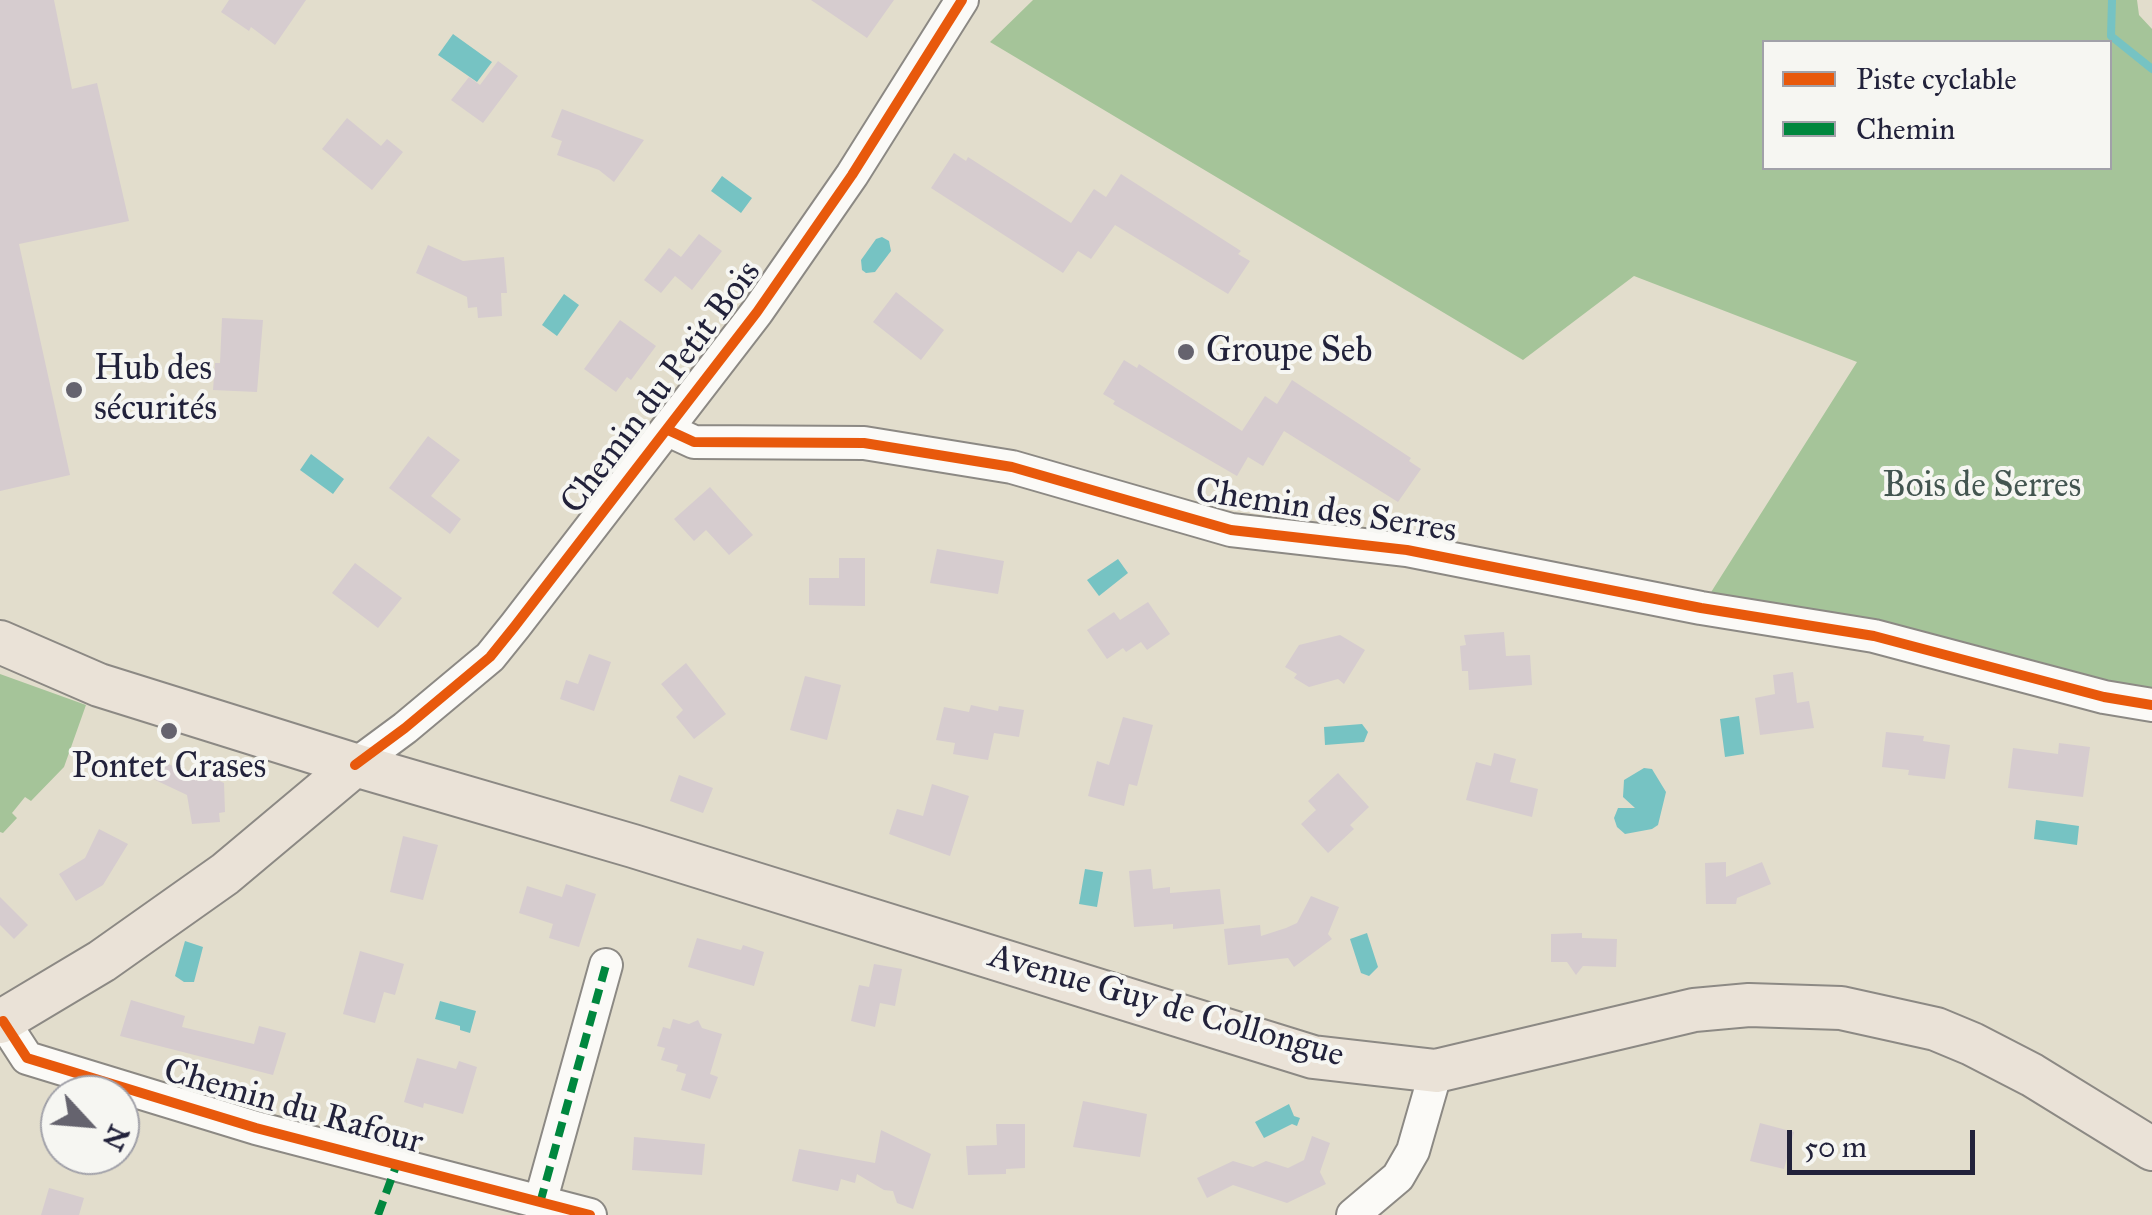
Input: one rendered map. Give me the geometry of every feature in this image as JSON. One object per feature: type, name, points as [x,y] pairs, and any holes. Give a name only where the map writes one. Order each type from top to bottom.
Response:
[{"type":"main road","name":"Avenue Guy de Collongue","points":[[0,642],[99,684],[355,765],[396,790],[443,808],[517,826],[633,846],[1313,1057],[1436,1072],[1694,1010],[1749,1005],[1842,1008],[1936,1029],[1972,1044],[2032,1075],[2152,1149]]},
{"type":"main road","points":[[1,1022],[102,961],[225,874],[355,765]]},
{"type":"street","name":"Chemin du Petit Bois","points":[[355,765],[490,657],[756,312],[852,175],[962,0]]},
{"type":"street","name":"Chemin des Serres","points":[[668,430],[694,442],[864,443],[1012,467],[1231,530],[1407,550],[1700,608],[1874,636],[2104,697],[2152,705]]},
{"type":"street","points":[[540,1203],[606,965]]},
{"type":"street","name":"Chemin du Rafour","points":[[1,1022],[27,1058],[256,1128],[590,1215]]},
{"type":"street","points":[[1352,1215],[1398,1177],[1413,1152],[1436,1072]]},
{"type":"green space","name":"Bois de Serres","points":[[1033,0],[2137,0],[2139,15],[2152,29],[2152,705],[1701,608],[1857,362],[1634,276],[1523,360],[990,42]]},
{"type":"green space","points":[[0,674],[86,705],[64,767],[31,801],[25,797],[12,813],[17,818],[3,833],[0,832]]},
{"type":"water","points":[[453,34],[492,62],[477,82],[438,55]]},
{"type":"water","points":[[722,176],[752,198],[741,213],[711,191]]},
{"type":"water","points":[[876,239],[889,241],[891,251],[875,272],[866,273],[861,260]]},
{"type":"water","points":[[564,294],[579,305],[557,336],[542,325]]},
{"type":"water","points":[[311,454],[344,479],[333,494],[300,470]]},
{"type":"water","points":[[1118,559],[1128,573],[1099,596],[1087,580]]},
{"type":"water","points":[[1739,716],[1744,754],[1725,757],[1720,719]]},
{"type":"water","points":[[1362,724],[1368,732],[1364,742],[1325,745],[1324,727]]},
{"type":"water","points":[[1644,768],[1652,769],[1666,792],[1658,825],[1625,834],[1614,818],[1618,808],[1635,808],[1623,797],[1624,780]]},
{"type":"water","points":[[2036,820],[2079,826],[2077,845],[2034,839]]},
{"type":"water","points":[[1085,869],[1103,872],[1097,907],[1079,904]]},
{"type":"water","points":[[1367,933],[1378,967],[1369,976],[1361,973],[1350,939]]},
{"type":"water","points":[[185,941],[203,947],[194,982],[184,982],[175,976]]},
{"type":"water","points":[[440,1001],[476,1011],[470,1033],[435,1019]]},
{"type":"water","points":[[1289,1104],[1294,1116],[1300,1118],[1297,1126],[1292,1124],[1264,1138],[1255,1122]]},
{"type":"building","points":[[0,0],[54,0],[72,89],[97,83],[129,221],[19,244],[70,475],[0,491]]},
{"type":"building","points":[[229,0],[306,0],[275,45],[221,12]]},
{"type":"building","points":[[811,0],[894,0],[867,38]]},
{"type":"building","points":[[498,61],[518,76],[483,123],[451,100],[469,77],[480,85]]},
{"type":"building","points":[[562,109],[644,140],[614,182],[599,170],[557,155],[562,141],[551,137]]},
{"type":"building","points":[[347,118],[381,146],[387,139],[403,152],[372,190],[322,149]]},
{"type":"building","points":[[954,153],[966,161],[968,157],[1071,223],[1094,189],[1106,197],[1121,174],[1241,251],[1238,254],[1250,261],[1228,294],[1115,225],[1091,259],[1078,251],[1063,273],[931,188]]},
{"type":"building","points":[[699,234],[722,251],[692,290],[675,276],[661,293],[644,280],[669,248],[681,257]]},
{"type":"building","points":[[428,245],[463,261],[504,257],[507,293],[501,293],[502,316],[478,318],[477,307],[468,308],[467,297],[416,273]]},
{"type":"building","points":[[896,292],[944,330],[921,360],[873,322]]},
{"type":"building","points":[[222,318],[263,320],[257,392],[213,390],[215,363],[220,363]]},
{"type":"building","points":[[620,320],[656,346],[631,380],[627,377],[616,392],[584,369]]},
{"type":"building","points":[[1124,360],[1137,368],[1139,364],[1242,431],[1265,396],[1277,404],[1292,380],[1411,458],[1409,461],[1421,469],[1398,502],[1284,431],[1263,466],[1248,457],[1237,476],[1113,404],[1115,401],[1103,394]]},
{"type":"building","points":[[428,436],[460,460],[431,496],[461,519],[450,534],[389,488]]},
{"type":"building","points":[[710,487],[753,535],[729,555],[706,530],[694,541],[674,519]]},
{"type":"building","points":[[937,549],[1004,561],[998,594],[930,583]]},
{"type":"building","points":[[839,558],[865,558],[865,606],[809,605],[809,578],[839,578]]},
{"type":"building","points":[[355,563],[402,598],[378,628],[332,593]]},
{"type":"building","points":[[1148,602],[1170,634],[1147,650],[1141,642],[1107,659],[1087,630],[1114,612],[1120,620]]},
{"type":"building","points":[[1504,632],[1506,656],[1530,655],[1532,685],[1469,690],[1468,671],[1462,671],[1460,646],[1466,645],[1464,635]]},
{"type":"building","points":[[1340,635],[1365,650],[1344,684],[1338,679],[1309,687],[1285,667],[1299,645]]},
{"type":"building","points":[[589,654],[611,662],[594,711],[560,699],[566,680],[578,684]]},
{"type":"building","points":[[686,663],[726,714],[694,739],[676,717],[683,710],[661,684]]},
{"type":"building","points":[[1793,672],[1797,703],[1809,701],[1814,728],[1760,735],[1755,698],[1775,694],[1773,675]]},
{"type":"building","points":[[805,676],[841,685],[827,740],[790,730]]},
{"type":"building","points":[[971,705],[998,711],[999,706],[1024,710],[1019,737],[994,733],[988,760],[953,754],[955,743],[936,740],[944,707],[969,712]]},
{"type":"building","points":[[1123,717],[1153,725],[1137,786],[1129,784],[1124,806],[1088,796],[1097,761],[1109,765]]},
{"type":"building","points":[[1886,732],[1924,736],[1923,741],[1950,745],[1945,779],[1882,767]]},
{"type":"building","points":[[2059,743],[2090,747],[2083,797],[2008,788],[2013,748],[2058,754]]},
{"type":"building","points":[[1494,753],[1516,759],[1510,782],[1538,789],[1532,817],[1466,800],[1476,762],[1491,766]]},
{"type":"building","points":[[168,764],[197,776],[200,771],[224,783],[225,812],[219,813],[220,822],[192,824],[187,795],[151,778]]},
{"type":"building","points":[[1338,773],[1369,807],[1350,825],[1354,829],[1328,853],[1301,824],[1316,810],[1308,801]]},
{"type":"building","points":[[679,775],[713,788],[703,813],[670,801]]},
{"type":"building","points":[[932,784],[969,796],[950,856],[889,834],[897,809],[923,816]]},
{"type":"building","points":[[99,829],[128,844],[103,885],[76,901],[59,874],[85,858]]},
{"type":"building","points":[[403,836],[438,845],[423,900],[390,892]]},
{"type":"building","points":[[1726,862],[1726,877],[1762,862],[1771,884],[1737,898],[1736,904],[1706,904],[1705,863]]},
{"type":"building","points":[[1151,869],[1153,889],[1170,887],[1170,893],[1220,889],[1224,924],[1173,929],[1173,924],[1134,927],[1129,871]]},
{"type":"building","points":[[566,884],[596,894],[579,947],[549,938],[553,924],[519,913],[527,886],[562,897]]},
{"type":"building","points":[[1311,896],[1339,907],[1328,934],[1332,939],[1294,967],[1288,958],[1228,965],[1224,929],[1260,925],[1261,936],[1286,928],[1297,923]]},
{"type":"building","points":[[0,897],[28,925],[14,939],[0,925]]},
{"type":"building","points":[[1582,933],[1582,938],[1617,939],[1616,967],[1583,966],[1576,975],[1567,962],[1551,962],[1551,934]]},
{"type":"building","points":[[697,938],[764,952],[754,986],[688,967]]},
{"type":"building","points":[[360,951],[404,964],[395,995],[384,992],[375,1023],[343,1014]]},
{"type":"building","points":[[874,964],[902,969],[895,1006],[880,1003],[875,1027],[851,1021],[859,985],[869,987]]},
{"type":"building","points":[[131,1000],[185,1016],[182,1027],[254,1044],[259,1026],[286,1033],[273,1075],[120,1036]]},
{"type":"building","points":[[673,1019],[689,1024],[698,1020],[702,1028],[722,1034],[710,1074],[718,1077],[710,1099],[681,1090],[686,1074],[676,1071],[678,1065],[661,1060],[665,1048],[657,1046],[663,1027],[670,1029]]},
{"type":"building","points":[[417,1058],[456,1069],[459,1061],[477,1067],[463,1114],[424,1103],[423,1108],[404,1102]]},
{"type":"building","points":[[1083,1101],[1147,1114],[1140,1157],[1073,1147]]},
{"type":"building","points":[[1760,1123],[1794,1132],[1784,1169],[1750,1161]]},
{"type":"building","points":[[996,1124],[1025,1124],[1025,1168],[1006,1169],[1006,1174],[968,1175],[966,1146],[997,1145]]},
{"type":"building","points":[[881,1130],[931,1154],[913,1209],[897,1203],[893,1191],[857,1174],[855,1183],[841,1179],[838,1191],[792,1181],[799,1149],[875,1163]]},
{"type":"building","points":[[1312,1136],[1330,1143],[1320,1172],[1326,1184],[1287,1203],[1233,1185],[1207,1198],[1197,1178],[1233,1161],[1253,1167],[1266,1161],[1288,1168],[1304,1160]]},
{"type":"building","points":[[634,1137],[705,1144],[702,1175],[632,1170]]},
{"type":"building","points":[[49,1188],[84,1198],[79,1215],[41,1215]]},
{"type":"waterway","points":[[2112,0],[2111,36],[2152,69]]},
{"type":"marked path","points":[[540,1203],[606,965]]},
{"type":"marked path","points":[[378,1215],[396,1166]]},
{"type":"cycle path","points":[[355,765],[490,657],[515,626],[757,312],[852,175],[962,0]]},
{"type":"cycle path","points":[[668,430],[694,442],[864,443],[1012,467],[1231,530],[1407,550],[1701,608],[1874,636],[2104,697],[2152,705]]},
{"type":"cycle path","points":[[3,1021],[27,1058],[256,1128],[590,1215]]},
{"type":"place","name":"Groupe Seb","points":[[1186,352]]},
{"type":"place","name":"Hub des sécurités","points":[[74,390]]},
{"type":"place","name":"Pontet Crases","points":[[169,731]]}]
